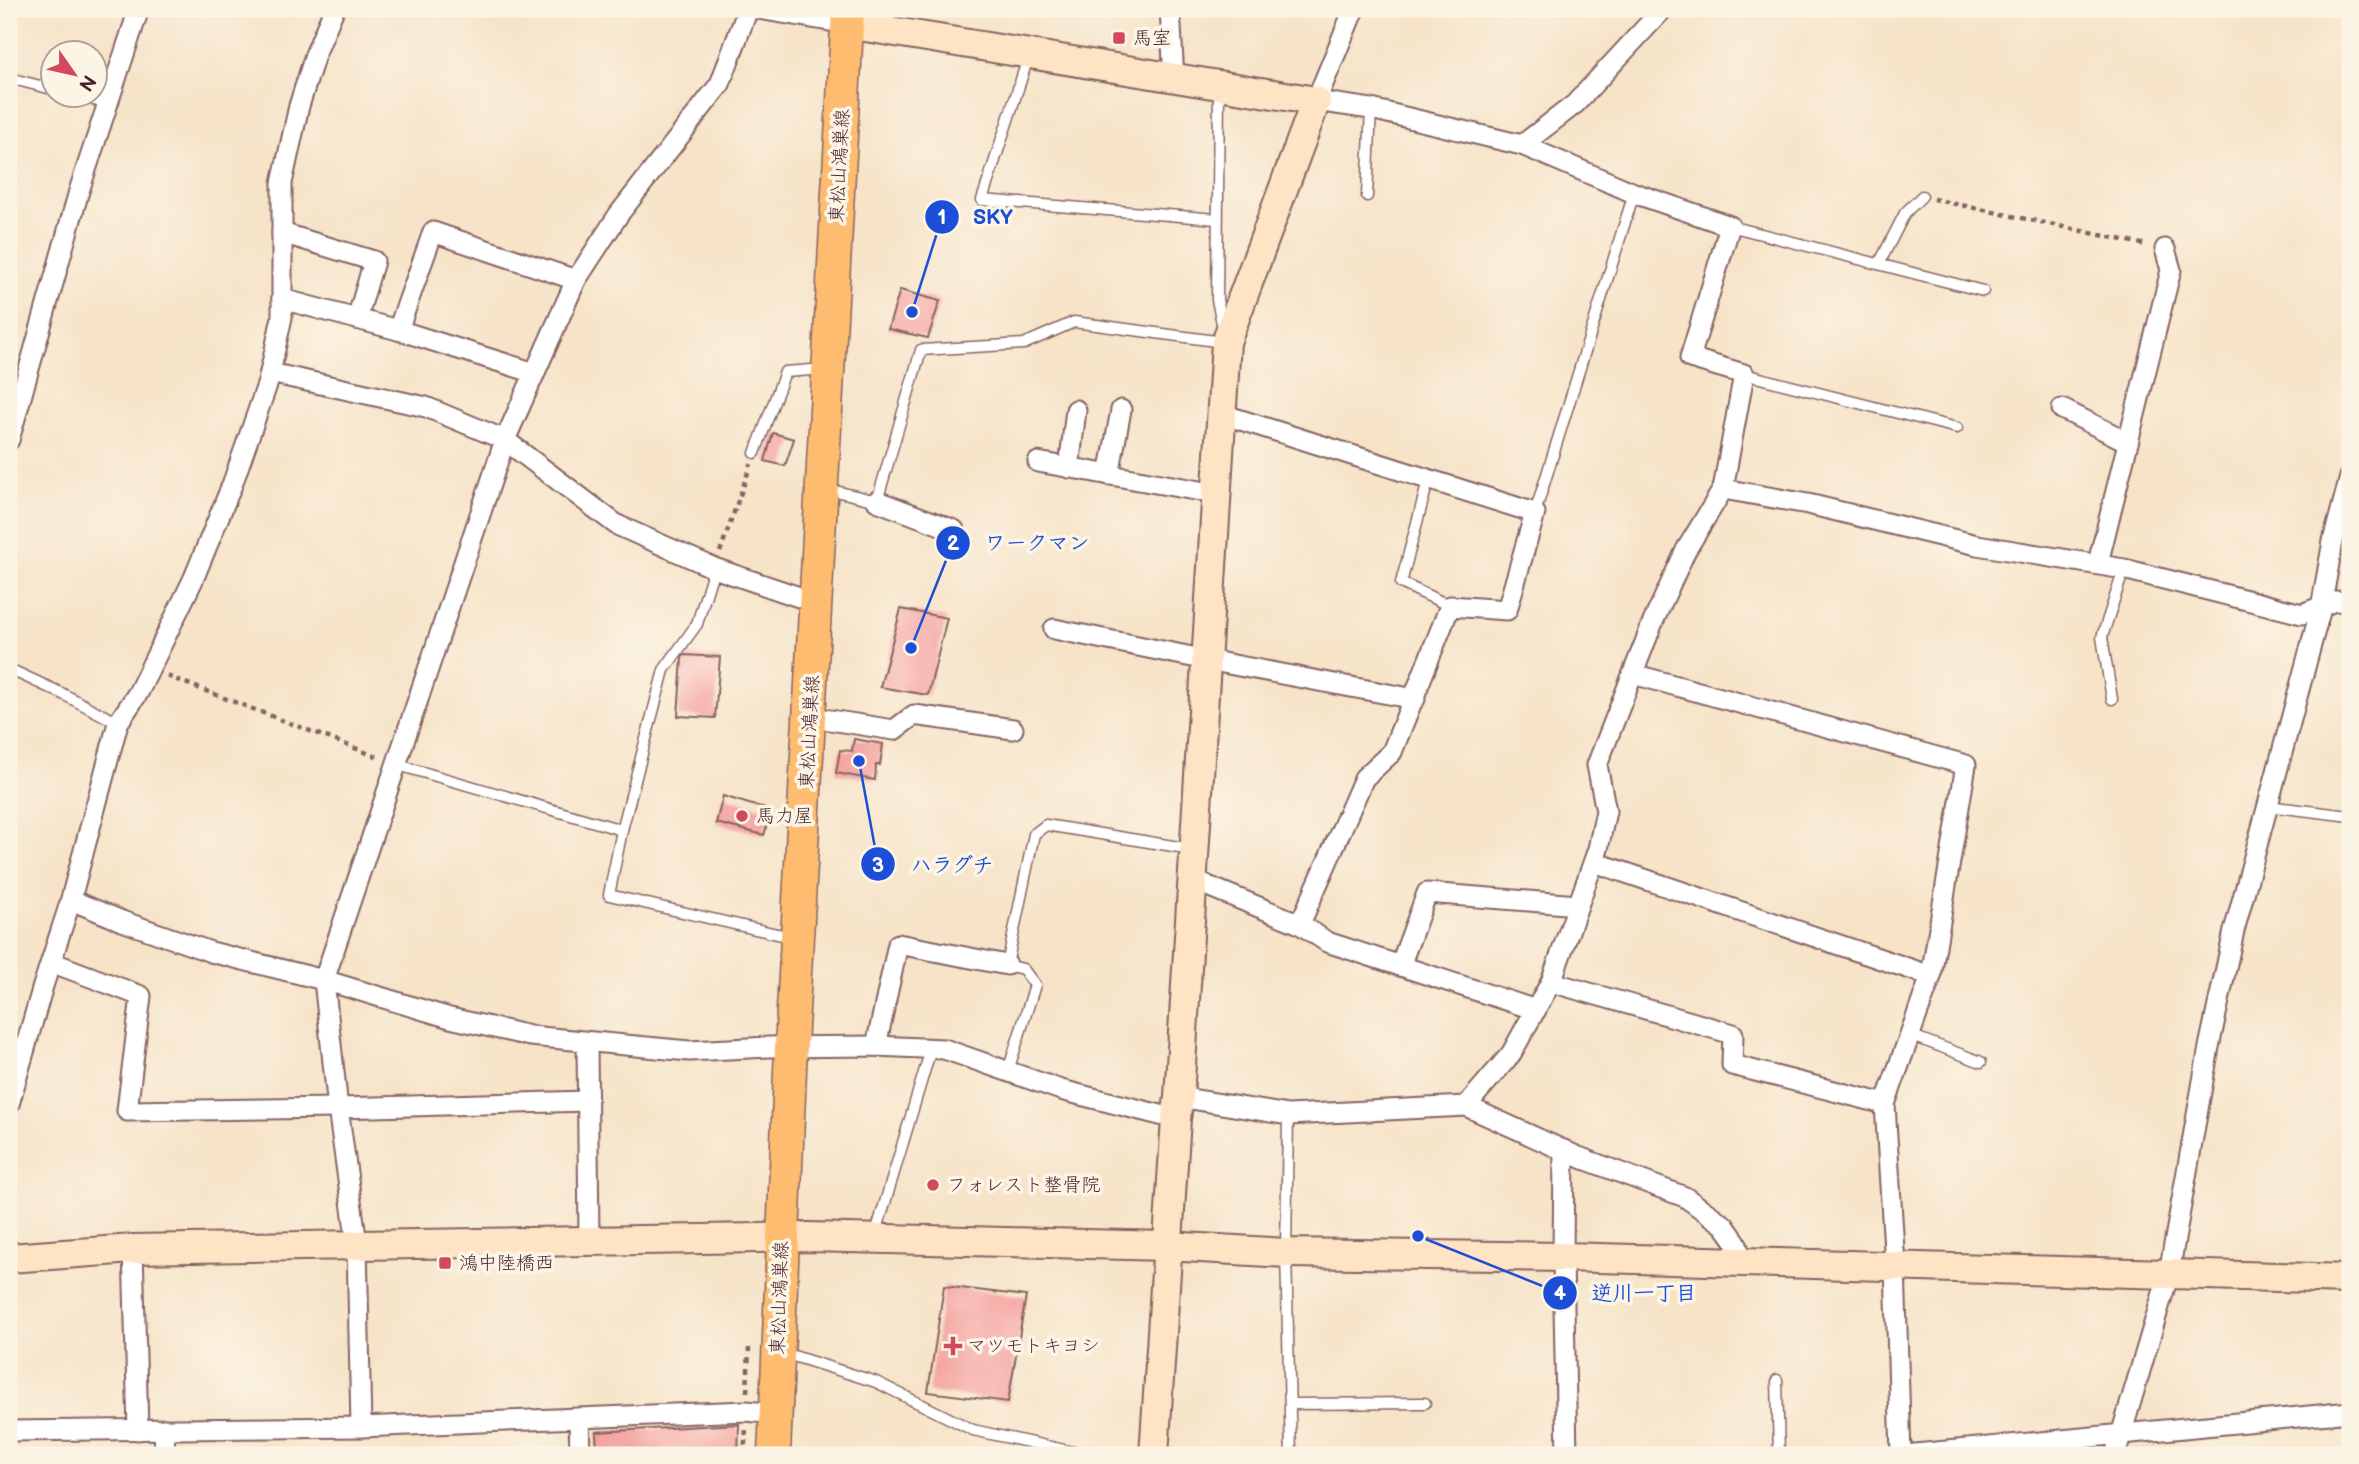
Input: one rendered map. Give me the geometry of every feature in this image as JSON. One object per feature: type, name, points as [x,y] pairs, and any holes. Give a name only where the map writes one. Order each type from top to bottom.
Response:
[{"type":"main road","name":"東松山鴻巣線","points":[[774,1455],[791,1047],[847,17]]},
{"type":"street","points":[[108,104],[139,9]]},
{"type":"street","points":[[9,1104],[71,900],[118,723],[138,693],[193,580],[232,485],[270,373],[282,317],[282,183],[299,106],[315,55],[334,9]]},
{"type":"street","points":[[361,1427],[357,1244],[324,980],[505,440],[576,280],[619,214],[720,83],[748,9]]},
{"type":"street","points":[[758,9],[847,17],[1029,55],[1371,109],[1522,145],[1634,193],[1730,226],[1690,359],[1744,374],[1723,489],[1686,550],[1597,765],[1606,811],[1594,862],[1551,982],[1511,1054],[1466,1106]]},
{"type":"street","points":[[1170,9],[1174,79]]},
{"type":"street","points":[[1154,1455],[1226,342],[1316,102],[1354,9]]},
{"type":"street","points":[[1522,145],[1575,104],[1663,9]]},
{"type":"street","points":[[9,440],[79,191],[107,108]]},
{"type":"street","points":[[398,330],[433,232],[576,280]]},
{"type":"street","points":[[282,233],[374,261],[357,319]]},
{"type":"street","points":[[2098,563],[2171,270],[2165,249]]},
{"type":"street","points":[[282,299],[398,330],[535,373]]},
{"type":"street","points":[[270,373],[426,407],[505,440],[617,525],[714,568],[802,598],[817,600]]},
{"type":"street","points":[[2062,409],[2128,442]]},
{"type":"street","points":[[1069,468],[1076,410]]},
{"type":"street","points":[[1109,475],[1121,410]]},
{"type":"street","points":[[1222,414],[1535,513],[1507,610],[1450,606],[1392,752],[1364,778],[1300,924]]},
{"type":"street","points":[[1038,462],[1217,494]]},
{"type":"street","points":[[2115,1455],[2169,1273],[2209,1047],[2234,931],[2321,608],[2333,541],[2350,478]]},
{"type":"street","points":[[1723,489],[1808,504],[1977,545],[2098,563],[2302,614],[2335,601],[2350,602]]},
{"type":"street","points":[[877,501],[954,530]]},
{"type":"street","points":[[1054,629],[1415,699]]},
{"type":"street","points":[[1633,674],[1966,765],[1931,976],[1885,1104],[1903,1455],[2030,1450],[2120,1436],[2350,1412]]},
{"type":"street","points":[[811,717],[894,730],[914,715],[1013,729]]},
{"type":"street","points":[[1594,862],[1931,976]]},
{"type":"street","points":[[1193,880],[1300,924],[1327,942],[1536,1010]]},
{"type":"street","points":[[1400,966],[1427,893],[1578,905]]},
{"type":"street","points":[[71,900],[211,952],[530,1037],[689,1051],[876,1046],[944,1049],[1061,1090],[1178,1108],[1288,1115],[1466,1106],[1564,1150],[1685,1197],[1724,1225],[1736,1242],[1743,1263]]},
{"type":"street","points":[[876,1046],[898,944],[1007,965]]},
{"type":"street","points":[[51,962],[141,996],[127,1111],[587,1101]]},
{"type":"street","points":[[1551,982],[1733,1034],[1732,1065],[1885,1104]]},
{"type":"street","points":[[587,1043],[589,1240]]},
{"type":"street","points":[[1564,1150],[1567,1455]]},
{"type":"street","points":[[9,1258],[133,1249],[589,1240],[874,1238],[1167,1245],[1286,1253],[1563,1257],[2350,1279]]},
{"type":"street","points":[[133,1249],[138,1430]]},
{"type":"street","points":[[9,1431],[361,1427],[746,1410],[776,1414]]},
{"type":"street","points":[[579,1418],[580,1455]]},
{"type":"street","points":[[164,1429],[165,1455]]},
{"type":"lane","points":[[1029,55],[982,200],[1217,219]]},
{"type":"lane","points":[[9,78],[38,85]]},
{"type":"lane","points":[[823,489],[877,501],[921,350],[1024,344],[1074,321],[1226,342],[1217,300],[1219,87]]},
{"type":"lane","points":[[1367,196],[1371,109]]},
{"type":"lane","points":[[1535,513],[1634,193]]},
{"type":"lane","points":[[1880,264],[1905,214],[1922,196]]},
{"type":"lane","points":[[1730,226],[1983,291]]},
{"type":"lane","points":[[755,453],[785,372],[829,369]]},
{"type":"lane","points":[[1744,374],[1957,428]]},
{"type":"lane","points":[[1429,481],[1401,583],[1450,606]]},
{"type":"lane","points":[[714,568],[697,624],[664,670],[622,830],[609,895],[777,934],[797,936]]},
{"type":"lane","points":[[2112,699],[2102,636],[2124,569]]},
{"type":"lane","points":[[9,669],[118,723]]},
{"type":"lane","points":[[398,765],[622,830]]},
{"type":"lane","points":[[2267,806],[2350,816]]},
{"type":"lane","points":[[1008,1071],[1034,985],[1023,969],[1007,965],[1034,834],[1046,825],[1195,850]]},
{"type":"lane","points":[[1910,1035],[1980,1062]]},
{"type":"lane","points":[[874,1238],[931,1049]]},
{"type":"lane","points":[[1288,1115],[1286,1253],[1291,1455]]},
{"type":"lane","points":[[778,1352],[876,1382],[973,1430],[1087,1455]]},
{"type":"lane","points":[[1776,1380],[1779,1455]]},
{"type":"lane","points":[[1290,1404],[1426,1403]]},
{"type":"path","points":[[1922,196],[2165,249]]},
{"type":"path","points":[[714,568],[755,453]]},
{"type":"path","points":[[150,669],[398,765]]},
{"type":"building","points":[[900,290],[940,301],[928,338],[888,329]]},
{"type":"building","points":[[773,433],[794,439],[785,466],[765,461]]},
{"type":"building","points":[[901,609],[947,618],[928,695],[880,687]]},
{"type":"building","points":[[684,655],[720,657],[715,718],[678,716]]},
{"type":"building","points":[[854,739],[883,744],[880,765],[876,765],[875,780],[836,773],[840,750],[852,751]]},
{"type":"building","points":[[723,796],[772,811],[764,835],[716,823]]},
{"type":"building","points":[[944,1286],[1026,1296],[1008,1402],[928,1392]]},
{"type":"building","points":[[739,1424],[738,1455],[597,1455],[596,1432]]},
{"type":"place","name":"馬室","points":[[1119,38]]},
{"type":"place","name":"SKY","points":[[912,312]]},
{"type":"place","name":"ワークマン","points":[[911,648]]},
{"type":"place","name":"ハラグチ","points":[[859,761]]},
{"type":"place","name":"馬力屋","points":[[742,816]]},
{"type":"place","name":"フォレスト整骨院","points":[[933,1185]]},
{"type":"place","name":"逆川一丁目","points":[[1418,1236]]},
{"type":"place","name":"鴻中陸橋西","points":[[445,1263]]},
{"type":"place","name":"マツモトキヨシ","points":[[953,1346]]}]
